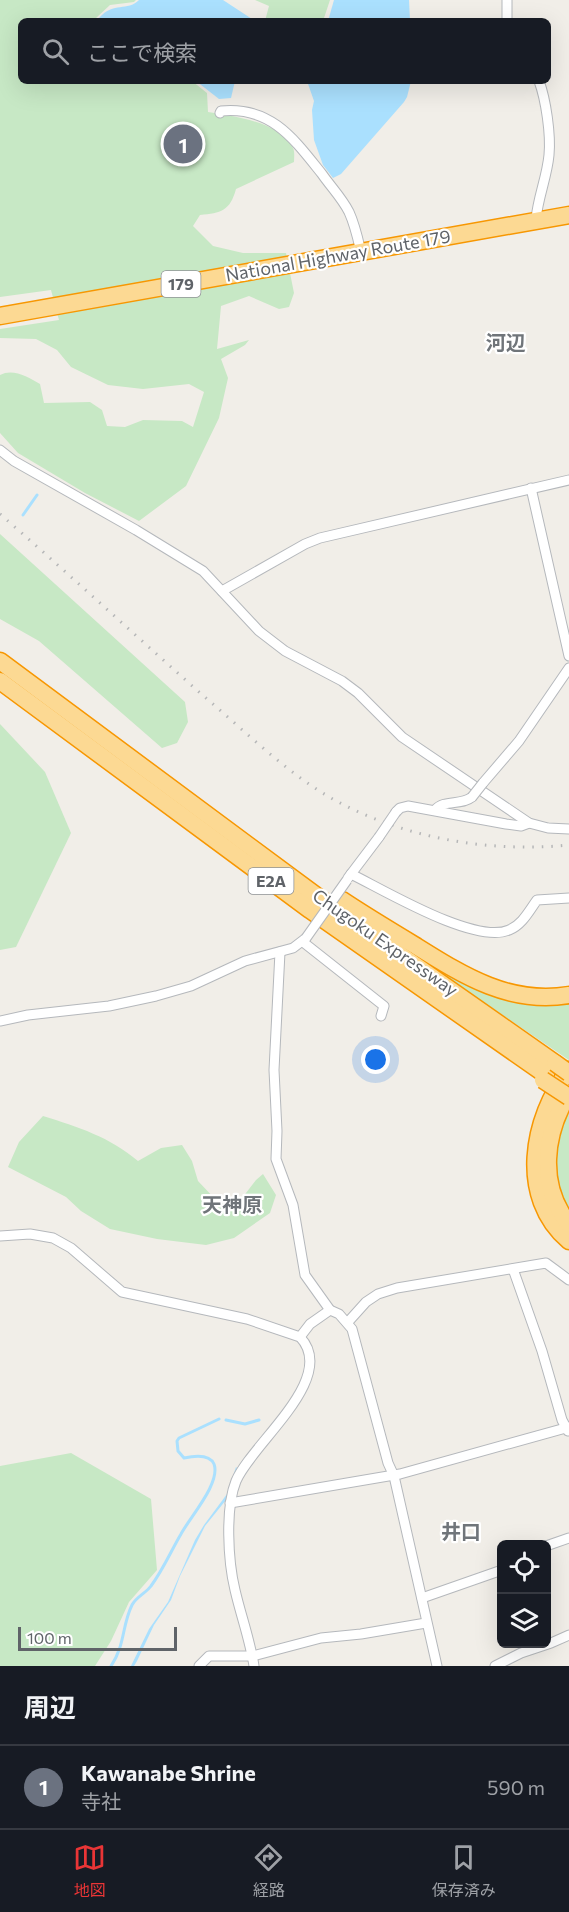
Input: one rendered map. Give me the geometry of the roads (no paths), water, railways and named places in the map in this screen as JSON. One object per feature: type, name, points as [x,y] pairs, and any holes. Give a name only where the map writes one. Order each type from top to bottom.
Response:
[{"type":"highway","name":"National Highway Route 179","points":[[0,316],[536,219],[569,215]]},
{"type":"highway","name":"Chugoku Expressway","points":[[0,661],[556,1072],[569,1094]]},
{"type":"highway","name":"Chugoku Expressway","points":[[0,681],[301,903],[415,984],[556,1072]]},
{"type":"highway","points":[[229,830],[474,980],[518,995],[546,997],[569,995]]},
{"type":"highway","points":[[556,1072],[536,1139],[535,1155],[542,1202],[557,1229],[569,1241]]},
{"type":"highway","points":[[569,1094],[553,1127],[548,1157],[548,1179],[554,1199],[569,1224]]},
{"type":"street","points":[[507,0],[507,18]]},
{"type":"street","points":[[536,219],[549,155],[543,93],[539,84]]},
{"type":"street","points":[[220,113],[236,110],[258,115],[274,122],[287,132],[348,210],[361,252]]},
{"type":"street","points":[[0,450],[14,461],[180,556],[203,572],[259,631],[285,651],[342,681],[358,693],[402,738],[529,823],[548,828],[569,829]]},
{"type":"street","points":[[222,591],[320,538],[569,480]]},
{"type":"street","points":[[531,488],[569,656]]},
{"type":"street","points":[[435,810],[442,804],[458,803],[472,797],[519,741],[569,668]]},
{"type":"street","points":[[0,1020],[109,1006],[156,996],[191,986],[245,961],[280,952],[304,940],[400,808],[408,806],[435,810],[521,826],[529,823]]},
{"type":"street","points":[[349,877],[452,923],[474,931],[496,934],[520,924],[537,900],[569,898]]},
{"type":"street","points":[[304,940],[384,1006],[381,1016]]},
{"type":"street","points":[[280,952],[274,1070],[276,1159],[293,1205],[305,1275],[330,1310],[339,1314],[352,1329],[388,1463],[394,1476],[437,1666]]},
{"type":"street","points":[[0,1236],[30,1234],[53,1238],[71,1248],[122,1292],[248,1319],[300,1337],[306,1343],[311,1363],[307,1379],[287,1411],[242,1468],[230,1503],[234,1588],[254,1666]]},
{"type":"street","points":[[348,1322],[366,1302],[378,1294],[397,1288],[546,1263],[569,1280]]},
{"type":"street","points":[[230,1503],[394,1476],[568,1429],[562,1420],[542,1351],[513,1269]]},
{"type":"street","points":[[300,1337],[310,1324],[330,1310]]},
{"type":"street","points":[[551,1544],[569,1538]]},
{"type":"street","points":[[422,1598],[497,1571]]},
{"type":"street","points":[[199,1666],[209,1656],[253,1656],[321,1638],[426,1623]]},
{"type":"street","points":[[495,1666],[521,1653],[569,1635]]},
{"type":"water","points":[[139,0],[223,0],[250,18],[99,18],[115,8],[134,4]]},
{"type":"water","points":[[334,0],[409,0],[410,18],[329,18]]},
{"type":"water","points":[[200,84],[234,84],[231,98],[219,99]]},
{"type":"water","points":[[308,84],[410,84],[404,102],[341,174],[333,178],[323,165],[314,140],[312,110],[314,101]]},
{"type":"water","points":[[236,1467],[227,1502],[229,1582],[237,1615],[228,1580],[226,1500],[205,1526],[180,1576],[171,1600],[154,1625],[134,1666],[131,1666],[149,1629],[168,1602],[195,1540],[227,1494]]},
{"type":"waterway","points":[[23,515],[37,495]]},
{"type":"waterway","points":[[111,1666],[119,1651],[132,1605],[155,1580],[181,1534],[204,1500],[213,1481],[215,1472],[212,1461],[200,1456],[184,1458],[178,1451],[177,1441],[219,1419]]},
{"type":"waterway","points":[[226,1420],[245,1424],[259,1420]]},
{"type":"railway","points":[[0,514],[267,752],[314,788],[331,798],[387,823],[447,840],[508,847],[569,845]]},
{"type":"place","name":"Kawanabe Shrine","points":[[183,144]]},
{"type":"district","name":"河辺","points":[[506,343]]},
{"type":"district","name":"天神原","points":[[232,1205]]},
{"type":"district","name":"井口","points":[[461,1532]]}]
